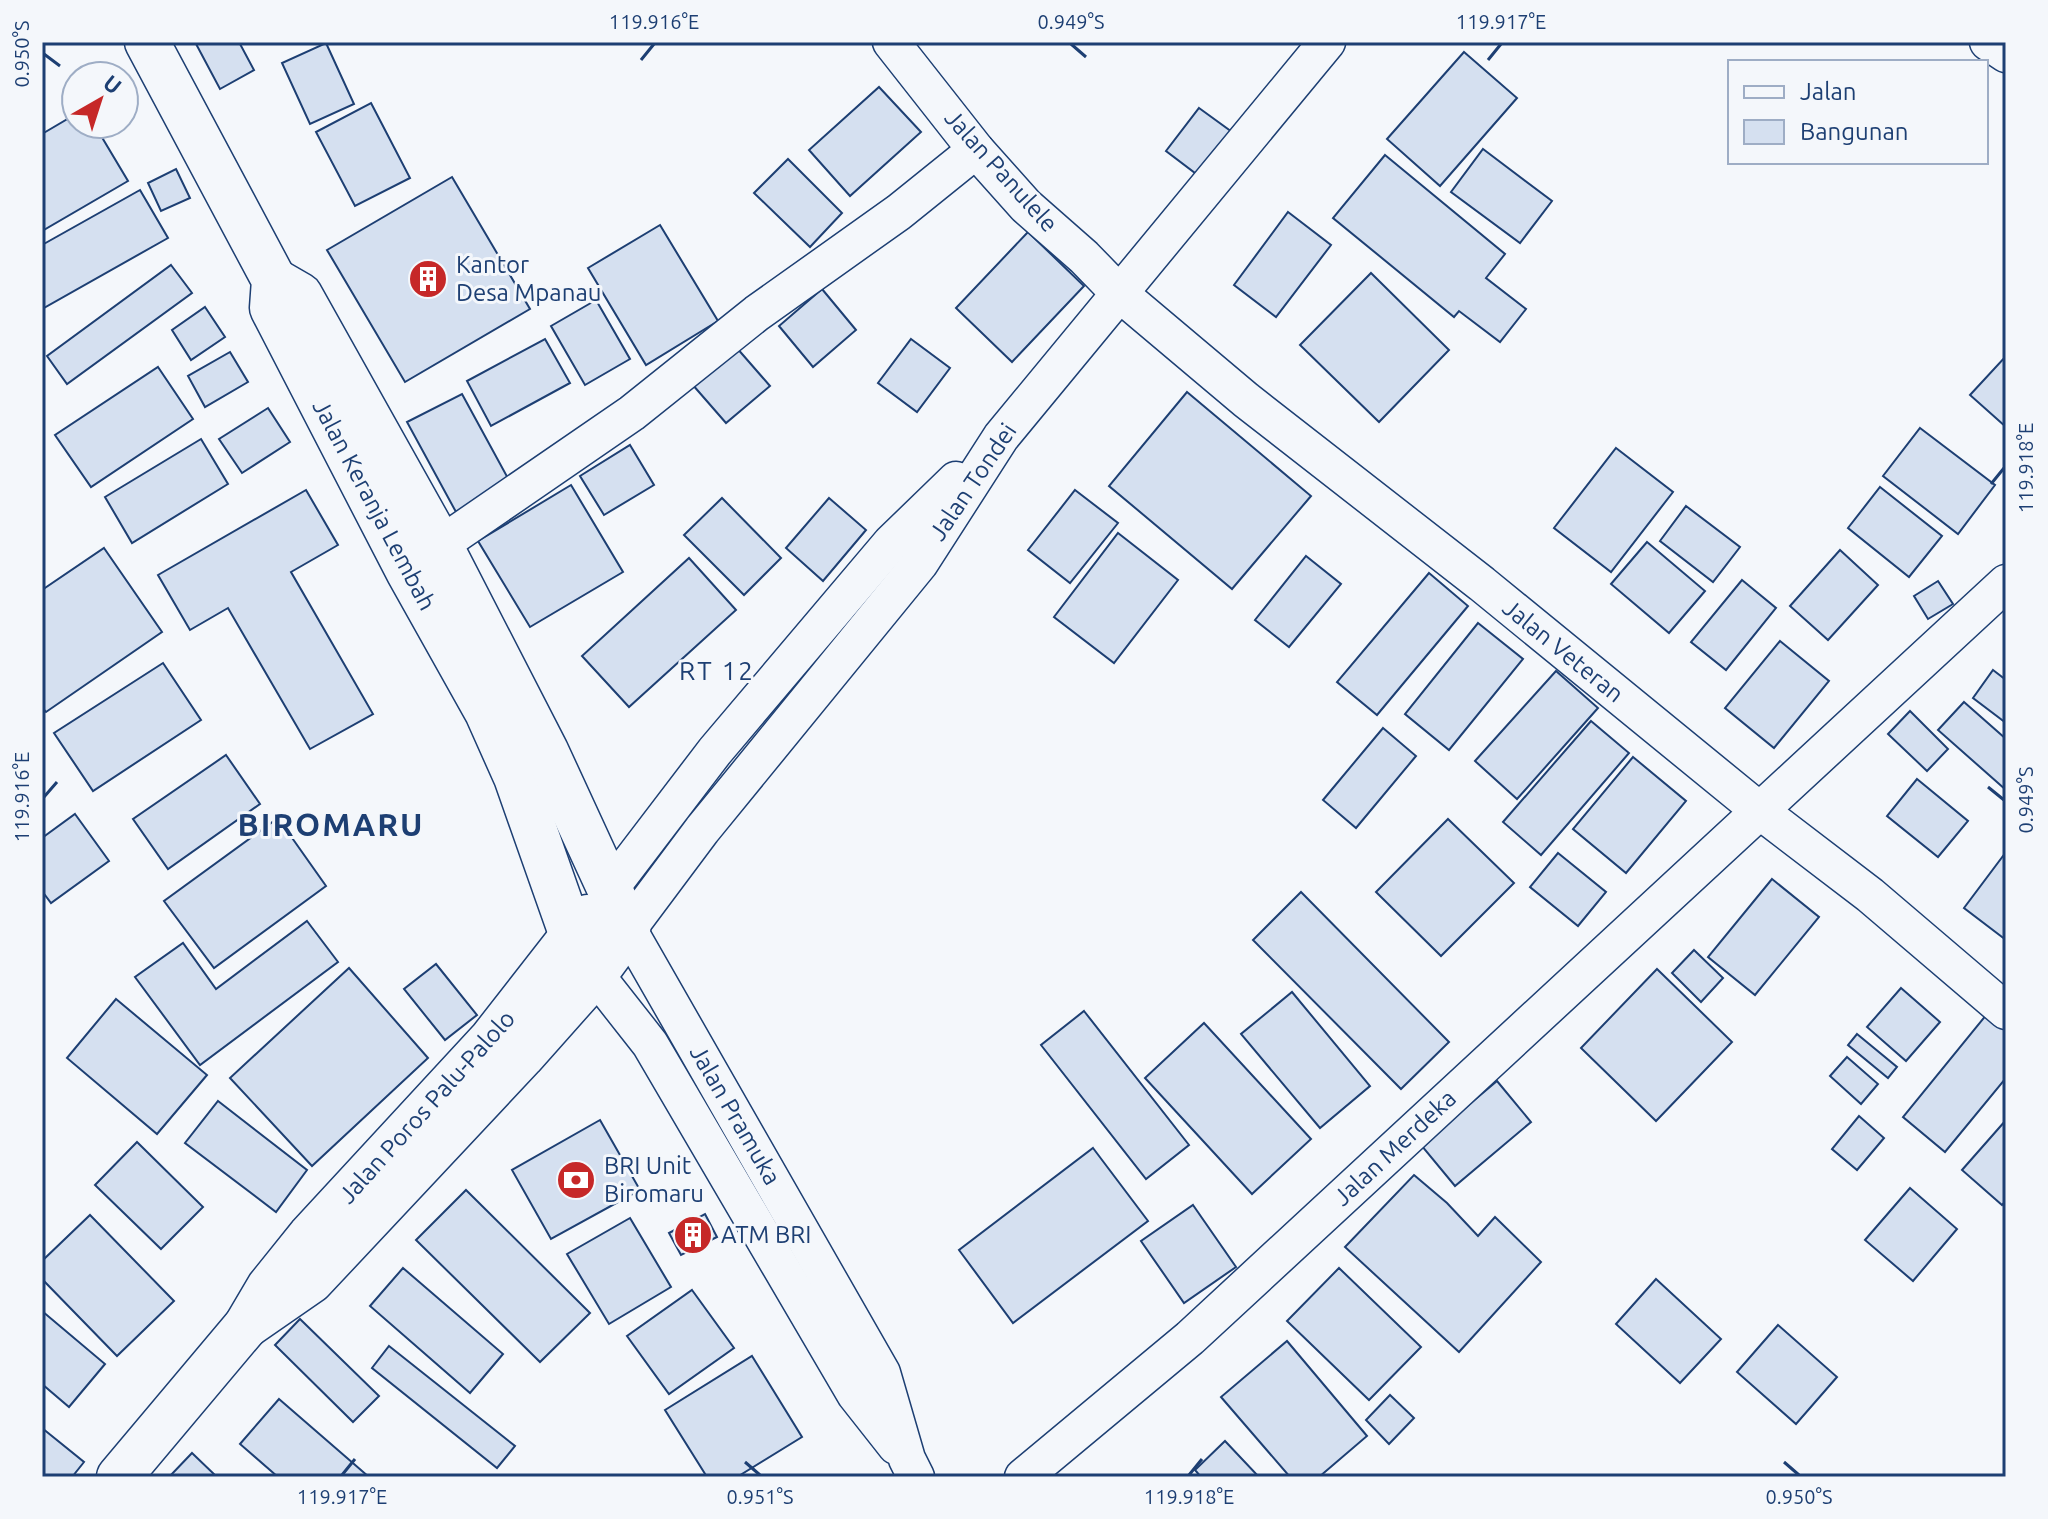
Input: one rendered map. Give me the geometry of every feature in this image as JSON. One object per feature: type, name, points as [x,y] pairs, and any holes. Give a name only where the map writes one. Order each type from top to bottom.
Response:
[{"type":"main road","name":"Jalan Keranja Lembah","points":[[147,42],[274,280],[272,308],[393,543],[487,712],[510,764],[572,936],[595,974]]},
{"type":"main road","points":[[274,280],[300,295],[440,545],[546,751],[628,929]]},
{"type":"main road","name":"Jalan Poros Palu-Palolo","points":[[119,1477],[246,1326],[269,1287],[310,1236],[491,1040],[609,890]]},
{"type":"main road","name":"Jalan Poros Palu-Palolo","points":[[246,1326],[311,1281],[522,1056],[595,974],[628,929]]},
{"type":"street","name":"Jalan Panulele","points":[[891,42],[976,150],[1026,206],[1119,293]]},
{"type":"street","name":"Jalan Tondei","points":[[628,929],[702,830],[920,563],[1001,437],[1327,42]]},
{"type":"street","points":[[1988,42],[2006,54]]},
{"type":"street","points":[[440,545],[632,413],[757,313],[899,212],[976,150]]},
{"type":"street","name":"Jalan Veteran","points":[[1119,293],[1246,400],[1482,584],[1760,811],[1870,895],[2006,1011]]},
{"type":"street","points":[[609,890],[715,751],[891,543],[1001,437]]},
{"type":"street","name":"Jalan Merdeka","points":[[1023,1477],[1190,1338],[2006,583]]},
{"type":"street","name":"Jalan Pramuka","points":[[628,929],[882,1373],[911,1468]]},
{"type":"street","points":[[595,974],[650,1044],[855,1394],[911,1468]]},
{"type":"building","points":[[195,42],[239,42],[254,70],[220,89]]},
{"type":"building","points":[[326,43],[354,104],[310,124],[282,63]]},
{"type":"building","points":[[1464,52],[1517,98],[1440,186],[1387,139]]},
{"type":"building","points":[[879,87],[921,132],[850,196],[809,150]]},
{"type":"building","points":[[371,103],[410,178],[355,206],[316,132]]},
{"type":"building","points":[[1199,108],[1232,132],[1199,176],[1166,151]]},
{"type":"building","points":[[60,123],[60,140],[104,140],[128,181],[42,231],[42,134]]},
{"type":"building","points":[[1483,149],[1552,201],[1520,243],[1451,192]]},
{"type":"building","points":[[1385,155],[1505,254],[1486,278],[1526,309],[1500,342],[1459,311],[1454,317],[1333,218]]},
{"type":"building","points":[[788,159],[842,213],[810,247],[754,193]]},
{"type":"building","points":[[176,169],[190,198],[161,211],[148,183]]},
{"type":"building","name":"Kantor Desa Mpanau","points":[[452,177],[530,309],[405,382],[327,250]]},
{"type":"building","points":[[140,190],[168,238],[42,309],[42,245]]},
{"type":"building","points":[[1288,212],[1331,245],[1276,317],[1234,285]]},
{"type":"building","points":[[660,225],[718,321],[646,365],[588,268]]},
{"type":"building","points":[[1028,232],[1084,286],[1012,362],[956,308]]},
{"type":"building","points":[[171,265],[192,293],[67,384],[47,356]]},
{"type":"building","points":[[1371,273],[1449,350],[1379,422],[1300,345]]},
{"type":"building","points":[[822,289],[856,330],[813,367],[779,326]]},
{"type":"building","points":[[596,300],[630,359],[585,385],[551,326]]},
{"type":"building","points":[[205,307],[225,337],[191,360],[172,330]]},
{"type":"building","points":[[545,339],[570,383],[491,426],[467,381]]},
{"type":"building","points":[[911,339],[950,368],[917,412],[878,383]]},
{"type":"building","points":[[736,347],[770,386],[726,423],[692,384]]},
{"type":"building","points":[[230,352],[248,382],[205,407],[188,376]]},
{"type":"building","points":[[2006,356],[2006,427],[1970,395]]},
{"type":"building","points":[[158,367],[193,419],[91,487],[55,435]]},
{"type":"building","points":[[1187,392],[1311,496],[1232,589],[1109,486]]},
{"type":"building","points":[[462,394],[510,482],[456,512],[407,422]]},
{"type":"building","points":[[268,408],[290,442],[242,473],[219,439]]},
{"type":"building","points":[[1920,428],[1995,485],[1958,534],[1883,476]]},
{"type":"building","points":[[201,439],[228,484],[132,543],[105,497]]},
{"type":"building","points":[[630,445],[654,485],[604,515],[580,476]]},
{"type":"building","points":[[1616,448],[1673,492],[1611,572],[1554,528]]},
{"type":"building","points":[[571,485],[623,572],[530,627],[478,541]]},
{"type":"building","points":[[1880,487],[1942,536],[1909,577],[1848,528]]},
{"type":"building","points":[[306,490],[338,545],[291,572],[373,714],[310,749],[228,608],[190,630],[158,575]]},
{"type":"building","points":[[1075,490],[1118,523],[1070,583],[1028,550]]},
{"type":"building","points":[[722,498],[781,558],[744,595],[684,535]]},
{"type":"building","points":[[829,498],[866,530],[823,581],[786,548]]},
{"type":"building","points":[[1686,506],[1740,547],[1713,582],[1660,541]]},
{"type":"building","points":[[1118,533],[1178,580],[1114,663],[1054,617]]},
{"type":"building","points":[[1647,542],[1705,591],[1669,633],[1611,584]]},
{"type":"building","points":[[104,548],[162,632],[46,712],[42,707],[42,590]]},
{"type":"building","points":[[1840,550],[1878,585],[1828,640],[1790,606]]},
{"type":"building","points":[[1306,556],[1341,584],[1289,647],[1255,620]]},
{"type":"building","points":[[689,558],[736,610],[629,707],[582,656]]},
{"type":"building","points":[[1429,573],[1468,606],[1377,715],[1337,682]]},
{"type":"building","points":[[1742,580],[1776,608],[1726,670],[1691,642]]},
{"type":"building","points":[[1938,581],[1953,604],[1928,619],[1914,596]]},
{"type":"building","points":[[1478,623],[1523,659],[1449,750],[1405,714]]},
{"type":"building","points":[[1780,641],[1829,681],[1774,748],[1725,708]]},
{"type":"building","points":[[163,663],[201,720],[93,791],[54,733]]},
{"type":"building","points":[[1993,670],[2006,680],[2006,723],[1973,698]]},
{"type":"building","points":[[1556,671],[1598,708],[1517,799],[1475,761]]},
{"type":"building","points":[[1964,702],[2006,739],[2006,790],[1938,730]]},
{"type":"building","points":[[1910,711],[1948,749],[1927,771],[1888,734]]},
{"type":"building","points":[[1591,721],[1629,753],[1541,855],[1503,822]]},
{"type":"building","points":[[1383,728],[1416,756],[1356,828],[1323,800]]},
{"type":"building","points":[[226,755],[260,804],[168,869],[133,819]]},
{"type":"building","points":[[1633,757],[1686,801],[1626,873],[1573,829]]},
{"type":"building","points":[[1917,779],[1968,821],[1938,857],[1887,816]]},
{"type":"building","points":[[75,814],[109,861],[51,903],[42,891],[42,838]]},
{"type":"building","points":[[278,818],[326,886],[214,968],[164,901]]},
{"type":"building","points":[[1448,819],[1514,883],[1441,956],[1376,892]]},
{"type":"building","points":[[2006,852],[2006,940],[1964,908]]},
{"type":"building","points":[[1558,853],[1606,892],[1578,926],[1530,887]]},
{"type":"building","points":[[1772,879],[1819,917],[1755,995],[1708,957]]},
{"type":"building","points":[[1301,892],[1449,1042],[1401,1089],[1253,940]]},
{"type":"building","points":[[307,921],[338,962],[200,1065],[135,977],[183,943],[216,989]]},
{"type":"building","points":[[1694,950],[1723,978],[1701,1002],[1672,973]]},
{"type":"building","points":[[436,964],[477,1015],[445,1040],[404,989]]},
{"type":"building","points":[[349,968],[428,1058],[312,1166],[230,1078]]},
{"type":"building","points":[[1657,969],[1732,1042],[1656,1121],[1581,1048]]},
{"type":"building","points":[[1901,988],[1940,1022],[1906,1061],[1867,1027]]},
{"type":"building","points":[[1292,992],[1370,1086],[1320,1128],[1241,1034]]},
{"type":"building","points":[[116,999],[207,1075],[157,1134],[67,1058]]},
{"type":"building","points":[[1084,1011],[1189,1145],[1146,1179],[1041,1045]]},
{"type":"building","points":[[1987,1014],[2006,1029],[2006,1078],[1945,1152],[1903,1117]]},
{"type":"building","points":[[1204,1023],[1311,1139],[1252,1194],[1145,1078]]},
{"type":"building","points":[[1857,1034],[1897,1067],[1888,1078],[1848,1045]]},
{"type":"building","points":[[1847,1057],[1878,1084],[1861,1104],[1830,1076]]},
{"type":"building","points":[[1497,1081],[1531,1122],[1455,1186],[1421,1145]]},
{"type":"building","points":[[218,1101],[307,1170],[276,1212],[185,1143]]},
{"type":"building","points":[[1859,1116],[1884,1138],[1857,1170],[1832,1149]]},
{"type":"building","name":"BRI Unit Biromaru","points":[[600,1120],[640,1190],[551,1239],[512,1170]]},
{"type":"building","points":[[2006,1120],[2006,1200],[2002,1205],[1962,1170]]},
{"type":"building","points":[[137,1142],[203,1207],[161,1249],[95,1185]]},
{"type":"building","points":[[1093,1148],[1148,1221],[1013,1323],[959,1250]]},
{"type":"building","points":[[1414,1175],[1447,1203],[1478,1236],[1495,1217],[1541,1262],[1459,1352],[1345,1247]]},
{"type":"building","points":[[1910,1188],[1957,1229],[1913,1281],[1865,1240]]},
{"type":"building","points":[[466,1190],[590,1313],[540,1362],[416,1240]]},
{"type":"building","points":[[1193,1205],[1236,1267],[1184,1303],[1141,1241]]},
{"type":"building","name":"ATM BRI","points":[[705,1214],[717,1237],[681,1255],[669,1233]]},
{"type":"building","points":[[90,1215],[174,1301],[117,1356],[42,1279],[42,1261]]},
{"type":"building","points":[[630,1218],[671,1287],[609,1324],[567,1254]]},
{"type":"building","points":[[403,1268],[503,1354],[470,1393],[370,1306]]},
{"type":"building","points":[[1339,1268],[1421,1347],[1369,1400],[1287,1321]]},
{"type":"building","points":[[1656,1279],[1721,1339],[1680,1383],[1616,1324]]},
{"type":"building","points":[[692,1290],[734,1348],[669,1394],[627,1336]]},
{"type":"building","points":[[42,1311],[105,1364],[69,1407],[42,1384]]},
{"type":"building","points":[[300,1319],[379,1396],[353,1422],[275,1345]]},
{"type":"building","points":[[1778,1325],[1837,1377],[1796,1424],[1737,1372]]},
{"type":"building","points":[[1287,1341],[1367,1436],[1319,1477],[1290,1477],[1221,1397]]},
{"type":"building","points":[[389,1346],[515,1446],[497,1468],[372,1368]]},
{"type":"building","points":[[752,1356],[802,1437],[737,1477],[707,1477],[665,1410]]},
{"type":"building","points":[[1390,1395],[1414,1418],[1389,1444],[1366,1420]]},
{"type":"building","points":[[279,1399],[369,1477],[278,1477],[240,1444]]},
{"type":"building","points":[[42,1428],[84,1462],[72,1477],[42,1477]]},
{"type":"building","points":[[1225,1441],[1259,1477],[1201,1477],[1195,1470]]},
{"type":"building","points":[[192,1453],[217,1477],[169,1477]]},
{"type":"place","name":"Kantor Desa Mpanau","points":[[428,279]]},
{"type":"place","name":"BRI Unit Biromaru","points":[[576,1180]]},
{"type":"place","name":"ATM BRI","points":[[693,1235]]},
{"type":"district","name":"RT 12","points":[[717,671]]},
{"type":"district","name":"BIROMARU","points":[[331,825]]}]
